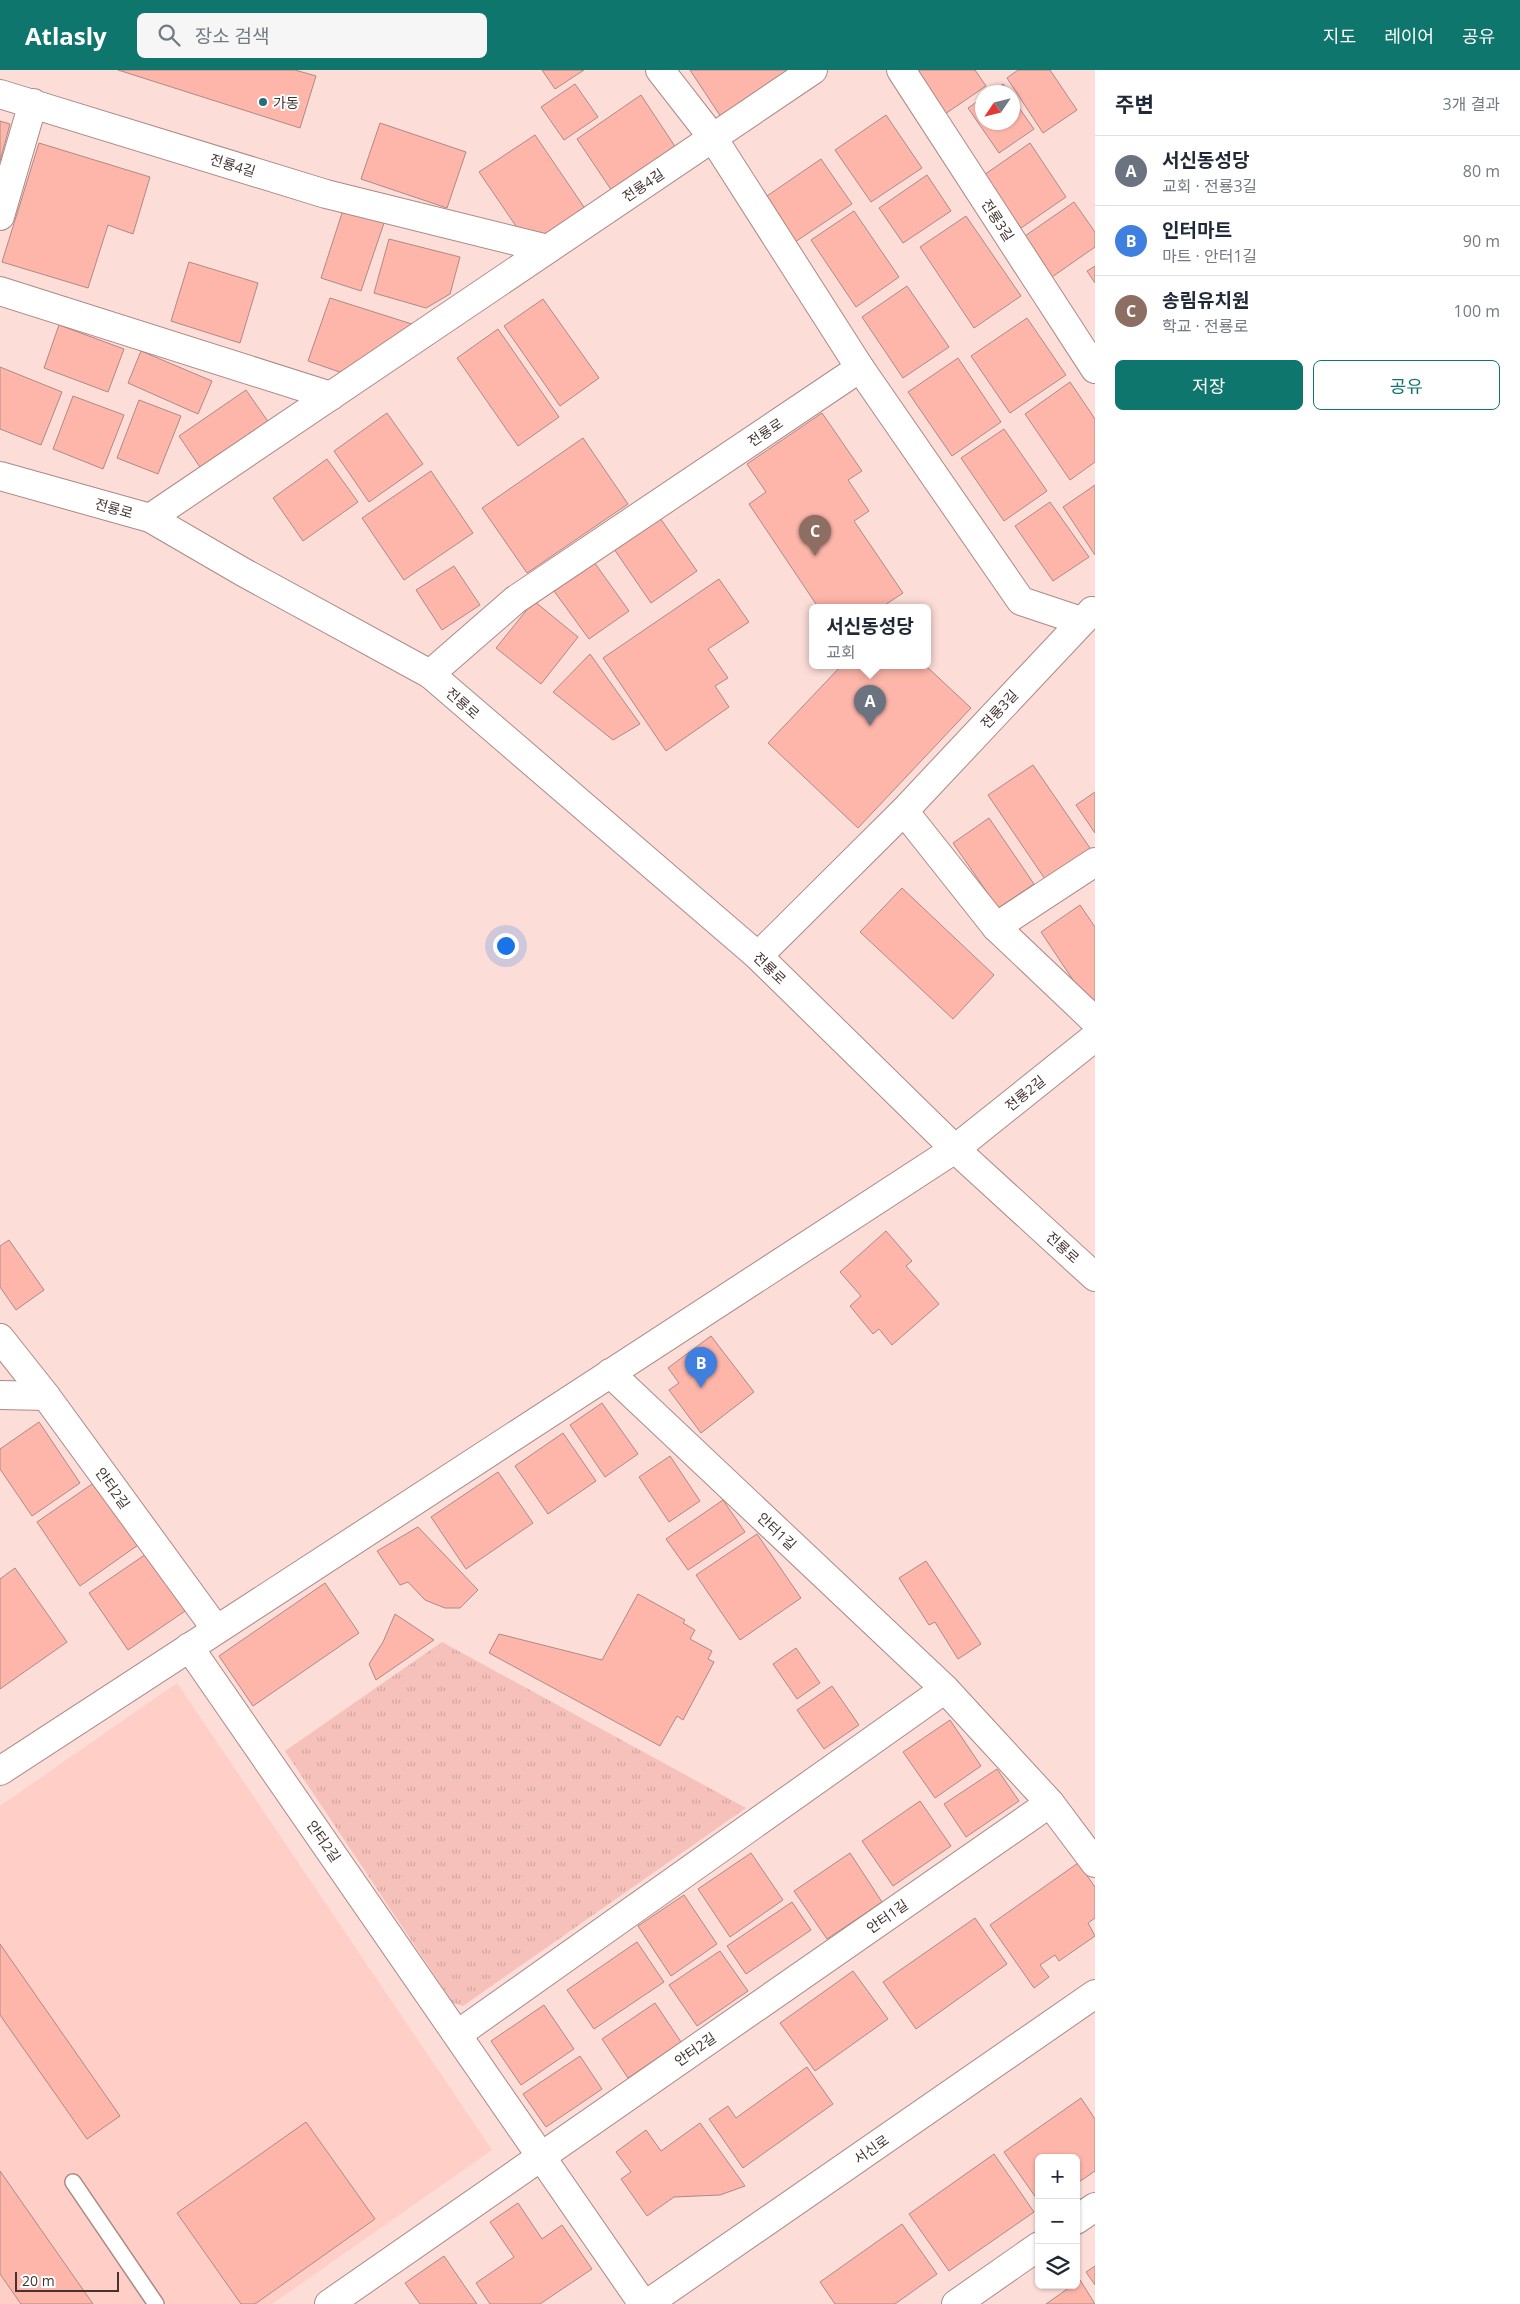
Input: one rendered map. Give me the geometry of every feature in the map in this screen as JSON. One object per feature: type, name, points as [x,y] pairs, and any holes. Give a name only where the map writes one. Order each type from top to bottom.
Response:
[{"type":"street","points":[[660,70],[713,138],[860,368],[1021,601],[1088,614]]},
{"type":"street","name":"전룡4길","points":[[150,518],[813,70]]},
{"type":"street","name":"전룡3길","points":[[901,70],[1095,369]]},
{"type":"street","name":"전룡4길","points":[[0,94],[326,194],[548,250]]},
{"type":"street","points":[[0,216],[33,103]]},
{"type":"street","points":[[0,292],[331,396]]},
{"type":"street","name":"전룡로","points":[[430,674],[515,600],[860,368]]},
{"type":"street","name":"전룡로","points":[[0,476],[150,518],[243,572],[430,674],[758,956],[955,1149],[1095,1277]]},
{"type":"street","name":"전룡3길","points":[[758,956],[904,811],[1088,614]]},
{"type":"street","points":[[904,811],[996,927],[1095,1021]]},
{"type":"street","points":[[996,927],[1095,862]]},
{"type":"street","name":"전룡2길","points":[[955,1149],[1095,1037]]},
{"type":"street","points":[[0,1771],[955,1149]]},
{"type":"street","name":"안터2길","points":[[0,1338],[46,1396],[216,1629]]},
{"type":"street","name":"안터1길","points":[[610,1373],[945,1689],[1050,1803],[1095,1863]]},
{"type":"street","points":[[0,1395],[46,1396]]},
{"type":"street","name":"안터2길","points":[[189,1647],[645,2304]]},
{"type":"street","points":[[458,2034],[945,1689]]},
{"type":"street","name":"안터1길","points":[[847,1943],[1050,1803]]},
{"type":"street","name":"안터2길","points":[[328,2304],[847,1943]]},
{"type":"street","name":"서신로","points":[[645,2304],[1095,1994]]},
{"type":"street","points":[[1080,2217],[1095,2207]]},
{"type":"street","points":[[956,2304],[1035,2249]]},
{"type":"lane","points":[[73,2182],[156,2304]]},
{"type":"shaded area","points":[[177,1683],[492,2150],[272,2304],[0,2304],[0,1806]]},
{"type":"green space","points":[[442,1642],[746,1808],[463,2006],[453,2003],[285,1751]]},
{"type":"building","name":"가동","points":[[118,70],[295,70],[316,76],[300,128]]},
{"type":"building","points":[[542,70],[584,70],[555,89]]},
{"type":"building","points":[[690,70],[796,70],[723,120]]},
{"type":"building","points":[[915,70],[975,70],[985,85],[975,85],[975,94],[945,114]]},
{"type":"building","points":[[1018,70],[1050,70],[1077,110],[1043,133],[1020,98],[1020,85],[1012,85],[1007,78]]},
{"type":"building","points":[[575,84],[598,117],[564,140],[541,107]]},
{"type":"building","points":[[641,95],[678,151],[614,194],[577,139]]},
{"type":"building","points":[[975,103],[975,118],[968,108]]},
{"type":"building","points":[[1020,109],[1034,129],[999,153],[983,130],[1020,130]]},
{"type":"building","points":[[886,115],[922,168],[871,202],[835,150]]},
{"type":"building","points":[[0,121],[10,124],[0,161]]},
{"type":"building","points":[[380,123],[466,152],[447,208],[361,179]]},
{"type":"building","points":[[535,135],[586,210],[531,248],[479,172]]},
{"type":"building","points":[[39,143],[150,177],[133,234],[108,225],[88,288],[2,262]]},
{"type":"building","points":[[1030,143],[1066,197],[1021,228],[984,175]]},
{"type":"building","points":[[821,159],[852,204],[795,242],[764,198]]},
{"type":"building","points":[[927,175],[951,211],[903,243],[879,208]]},
{"type":"building","points":[[1074,202],[1095,232],[1095,247],[1052,277],[1025,236]]},
{"type":"building","points":[[343,210],[384,223],[361,291],[321,278]]},
{"type":"building","points":[[854,211],[899,277],[856,307],[811,240]]},
{"type":"building","points":[[966,216],[1021,296],[974,328],[920,247]]},
{"type":"building","points":[[389,239],[460,257],[450,294],[426,308],[374,293]]},
{"type":"building","points":[[189,262],[258,283],[240,343],[171,321]]},
{"type":"building","points":[[1095,266],[1095,283],[1087,271]]},
{"type":"building","points":[[907,286],[949,347],[903,378],[862,317]]},
{"type":"building","points":[[330,298],[415,325],[351,376],[308,361]]},
{"type":"building","points":[[543,299],[599,378],[560,406],[504,326]]},
{"type":"building","points":[[1027,318],[1066,375],[1010,413],[971,356]]},
{"type":"building","points":[[59,325],[124,349],[108,392],[44,368]]},
{"type":"building","points":[[498,329],[559,417],[518,446],[457,358]]},
{"type":"building","points":[[141,351],[212,381],[198,414],[128,383]]},
{"type":"building","points":[[958,358],[1001,422],[952,456],[908,392]]},
{"type":"building","points":[[0,367],[62,392],[41,445],[0,429]]},
{"type":"building","points":[[1070,382],[1095,419],[1095,462],[1070,480],[1025,414]]},
{"type":"building","points":[[246,390],[274,430],[206,476],[179,436]]},
{"type":"building","points":[[73,396],[124,415],[103,469],[53,449]]},
{"type":"building","points":[[139,400],[181,416],[158,474],[117,458]]},
{"type":"building","points":[[387,413],[423,464],[369,502],[334,451]]},
{"type":"building","points":[[822,413],[862,471],[848,480],[869,511],[854,521],[903,593],[886,604],[816,604],[749,504],[766,492],[747,464]]},
{"type":"building","points":[[1004,429],[1047,491],[1004,521],[961,458]]},
{"type":"building","points":[[583,438],[628,504],[527,573],[482,508]]},
{"type":"building","points":[[327,459],[358,502],[303,541],[273,498]]},
{"type":"building","points":[[431,471],[473,533],[404,580],[362,518]]},
{"type":"building","points":[[1095,485],[1095,555],[1063,507]]},
{"type":"building","points":[[1050,502],[1089,557],[1053,581],[1015,526]]},
{"type":"building","points":[[660,518],[697,571],[651,603],[614,549]]},
{"type":"building","points":[[594,562],[629,611],[589,639],[554,591]]},
{"type":"building","points":[[454,566],[480,605],[442,630],[416,590]]},
{"type":"building","points":[[719,579],[749,622],[708,649],[728,678],[715,686],[729,707],[666,751],[603,658]]},
{"type":"building","points":[[534,601],[578,637],[541,684],[496,648]]},
{"type":"building","points":[[590,654],[640,724],[613,740],[553,692]]},
{"type":"building","points":[[838,669],[929,669],[971,708],[858,828],[768,743]]},
{"type":"building","points":[[1033,765],[1092,851],[1047,882],[988,795]]},
{"type":"building","points":[[1095,792],[1095,833],[1076,805]]},
{"type":"building","points":[[989,818],[1034,884],[998,908],[953,843]]},
{"type":"building","points":[[902,888],[994,975],[953,1019],[860,932]]},
{"type":"building","points":[[1080,905],[1095,927],[1095,1004],[1091,1007],[1041,932]]},
{"type":"building","points":[[886,1231],[912,1261],[906,1266],[939,1304],[892,1345],[879,1329],[873,1334],[850,1306],[861,1296],[840,1272]]},
{"type":"building","points":[[9,1240],[44,1290],[16,1310],[0,1287],[0,1246]]},
{"type":"building","points":[[711,1336],[754,1392],[701,1433],[669,1390],[679,1383],[668,1368]]},
{"type":"building","points":[[602,1403],[638,1454],[605,1477],[570,1425]]},
{"type":"building","points":[[39,1422],[80,1483],[32,1516],[0,1469],[0,1449]]},
{"type":"building","points":[[563,1433],[596,1481],[548,1514],[515,1466]]},
{"type":"building","points":[[670,1456],[700,1501],[669,1522],[639,1477]]},
{"type":"building","points":[[498,1472],[533,1523],[466,1569],[431,1517]]},
{"type":"building","points":[[95,1482],[138,1545],[80,1586],[37,1522]]},
{"type":"building","points":[[723,1500],[745,1532],[688,1570],[666,1539]]},
{"type":"building","points":[[418,1527],[478,1590],[460,1608],[445,1608],[425,1600],[408,1582],[400,1585],[377,1551]]},
{"type":"building","points":[[757,1534],[801,1598],[740,1640],[696,1575]]},
{"type":"building","points":[[149,1552],[188,1609],[128,1650],[89,1593]]},
{"type":"building","points":[[926,1561],[981,1644],[958,1659],[935,1622],[929,1625],[899,1578]]},
{"type":"building","points":[[15,1568],[67,1642],[0,1689],[0,1579]]},
{"type":"building","points":[[325,1583],[359,1633],[253,1706],[219,1656]]},
{"type":"building","points":[[638,1594],[685,1620],[683,1623],[695,1630],[690,1639],[712,1651],[708,1659],[714,1662],[683,1720],[677,1716],[660,1746],[489,1653],[499,1634],[602,1660]]},
{"type":"building","points":[[395,1614],[434,1640],[376,1680],[369,1664],[383,1642]]},
{"type":"building","points":[[796,1648],[820,1683],[797,1699],[773,1664]]},
{"type":"building","points":[[832,1686],[859,1725],[824,1749],[797,1710]]},
{"type":"building","points":[[950,1720],[981,1766],[935,1798],[903,1752]]},
{"type":"building","points":[[997,1769],[1019,1801],[966,1837],[944,1804]]},
{"type":"building","points":[[920,1801],[951,1846],[893,1886],[862,1841]]},
{"type":"building","points":[[751,1853],[783,1900],[730,1937],[698,1889]]},
{"type":"building","points":[[850,1853],[882,1902],[827,1939],[794,1891]]},
{"type":"building","points":[[1078,1863],[1095,1887],[1095,1918],[1088,1923],[1095,1936],[1059,1961],[1055,1955],[1040,1965],[1049,1977],[1034,1988],[990,1925]]},
{"type":"building","points":[[684,1895],[717,1944],[671,1976],[638,1926]]},
{"type":"building","points":[[792,1902],[811,1930],[746,1974],[727,1946]]},
{"type":"building","points":[[975,1918],[1007,1964],[916,2029],[883,1982]]},
{"type":"building","points":[[637,1942],[664,1982],[594,2029],[567,1990]]},
{"type":"building","points":[[0,1944],[120,2116],[87,2139],[0,2015]]},
{"type":"building","points":[[720,1951],[748,1991],[697,2026],[669,1985]]},
{"type":"building","points":[[853,1971],[888,2019],[815,2071],[780,2023]]},
{"type":"building","points":[[655,2003],[681,2042],[628,2078],[602,2039]]},
{"type":"building","points":[[544,2005],[574,2049],[521,2085],[491,2041]]},
{"type":"building","points":[[580,2056],[602,2089],[546,2127],[523,2094]]},
{"type":"building","points":[[807,2067],[833,2104],[743,2168],[709,2119],[728,2106],[736,2118]]},
{"type":"building","points":[[1081,2098],[1095,2119],[1095,2171],[1080,2181],[1080,2154],[1035,2154],[1035,2196],[1004,2152]]},
{"type":"building","points":[[306,2122],[375,2219],[255,2304],[241,2304],[177,2213]]},
{"type":"building","points":[[700,2123],[745,2186],[720,2195],[674,2197],[647,2216],[621,2179],[631,2172],[616,2152],[646,2130],[661,2151]]},
{"type":"building","points":[[994,2154],[1034,2212],[949,2271],[909,2214]]},
{"type":"building","points":[[0,2171],[93,2304],[21,2304],[0,2274]]},
{"type":"building","points":[[518,2203],[542,2239],[562,2225],[592,2269],[540,2304],[490,2304],[476,2283],[514,2257],[490,2222]]},
{"type":"building","points":[[902,2224],[937,2274],[895,2304],[835,2304],[820,2282]]},
{"type":"building","points":[[444,2256],[477,2304],[420,2304],[405,2283]]},
{"type":"building","points":[[1095,2266],[1095,2285],[1086,2272]]},
{"type":"building","points":[[1080,2280],[1095,2304],[1046,2304],[1067,2289],[1080,2289]]},
{"type":"place","name":"가동","points":[[263,102]]},
{"type":"place","name":"송림유치원","points":[[815,556]]},
{"type":"place","name":"서신동성당","points":[[870,726]]},
{"type":"place","name":"인터마트","points":[[701,1388]]}]
